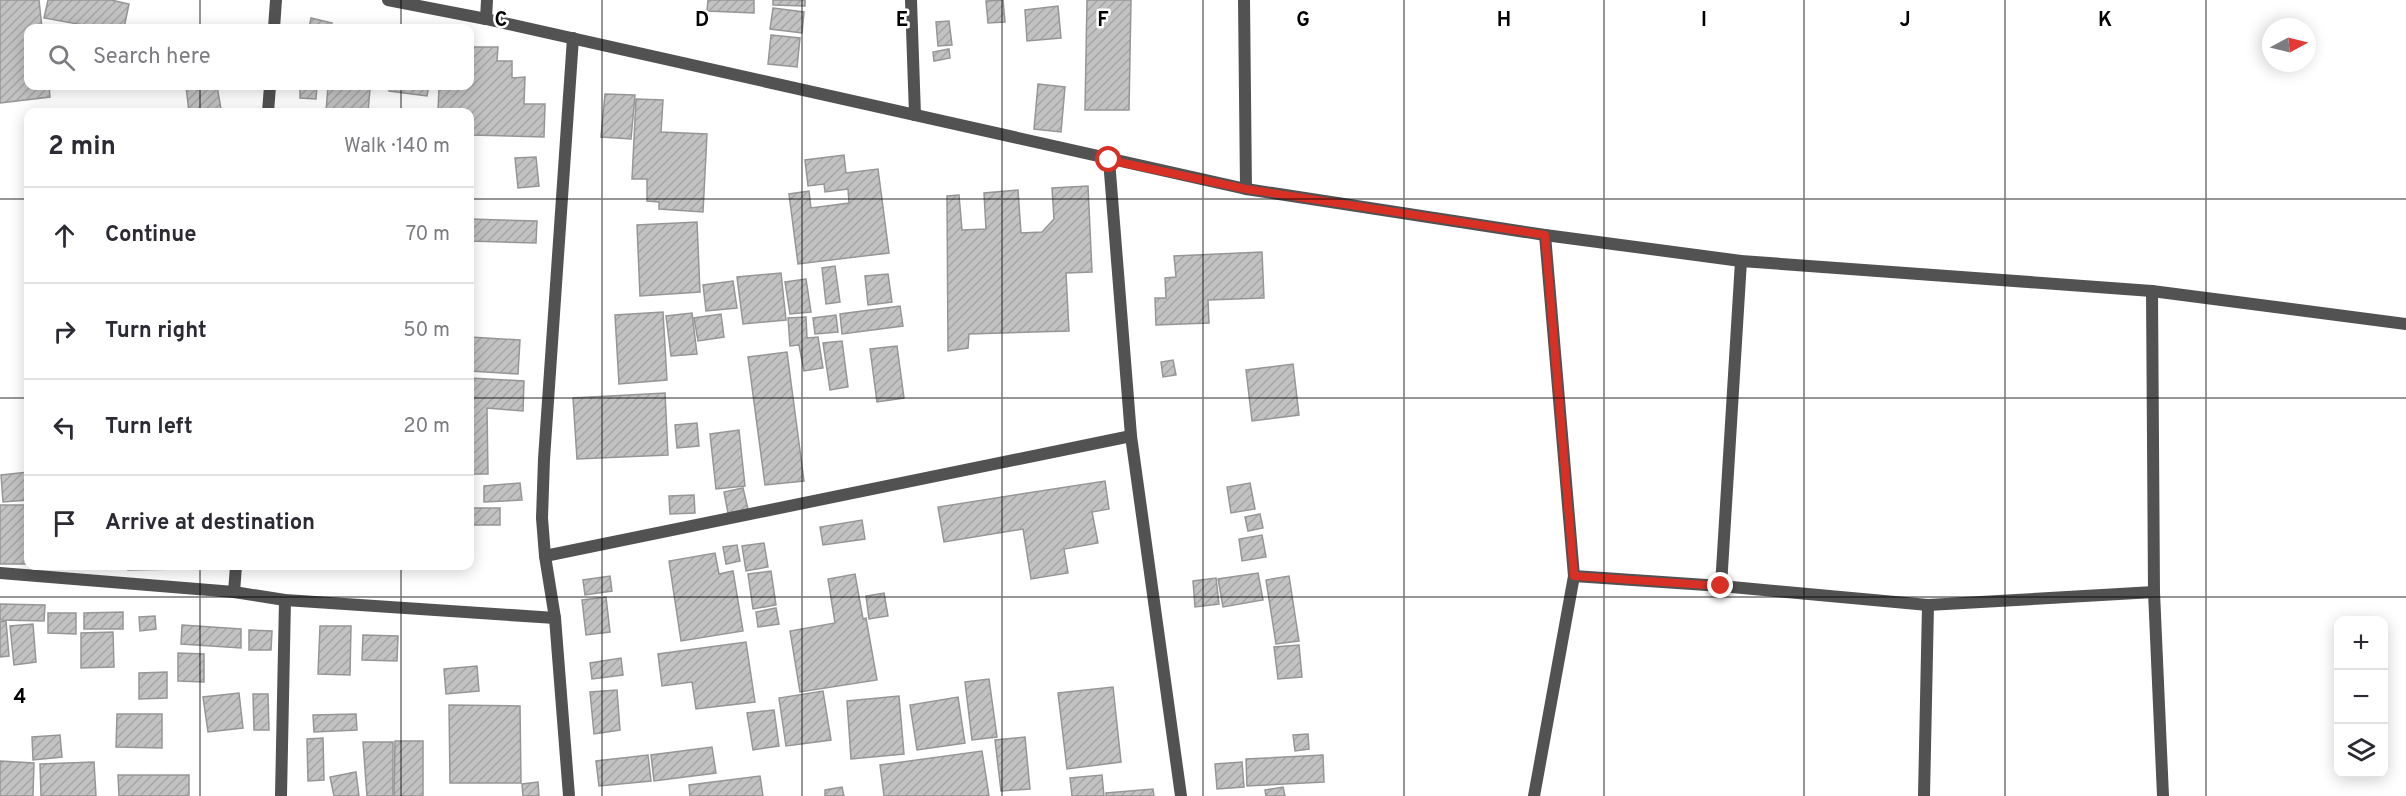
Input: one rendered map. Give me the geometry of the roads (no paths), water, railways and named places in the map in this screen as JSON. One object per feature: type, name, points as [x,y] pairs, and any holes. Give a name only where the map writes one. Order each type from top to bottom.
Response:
[{"type":"street","points":[[274,24],[276,0]]},
{"type":"street","points":[[388,0],[573,38],[1246,189],[1545,235],[1741,261],[2152,291],[2406,324]]},
{"type":"street","points":[[486,19],[487,0]]},
{"type":"street","points":[[911,0],[915,115]]},
{"type":"street","points":[[1244,0],[1246,189]]},
{"type":"street","points":[[568,796],[555,618],[545,556],[542,518],[544,459],[573,38]]},
{"type":"street","points":[[268,108],[270,90]]},
{"type":"street","points":[[1109,160],[1131,436],[1181,796]]},
{"type":"street","points":[[1534,796],[1574,576],[1545,235]]},
{"type":"street","points":[[1721,586],[1741,261]]},
{"type":"street","points":[[2152,291],[2154,592],[2163,796]]},
{"type":"street","points":[[545,556],[1131,436]]},
{"type":"street","points":[[234,592],[236,570]]},
{"type":"street","points":[[0,573],[234,592],[285,600],[555,618]]},
{"type":"street","points":[[1574,576],[1721,586],[1928,605],[2154,592]]},
{"type":"street","points":[[280,796],[285,600]]},
{"type":"street","points":[[1924,796],[1928,605]]}]
